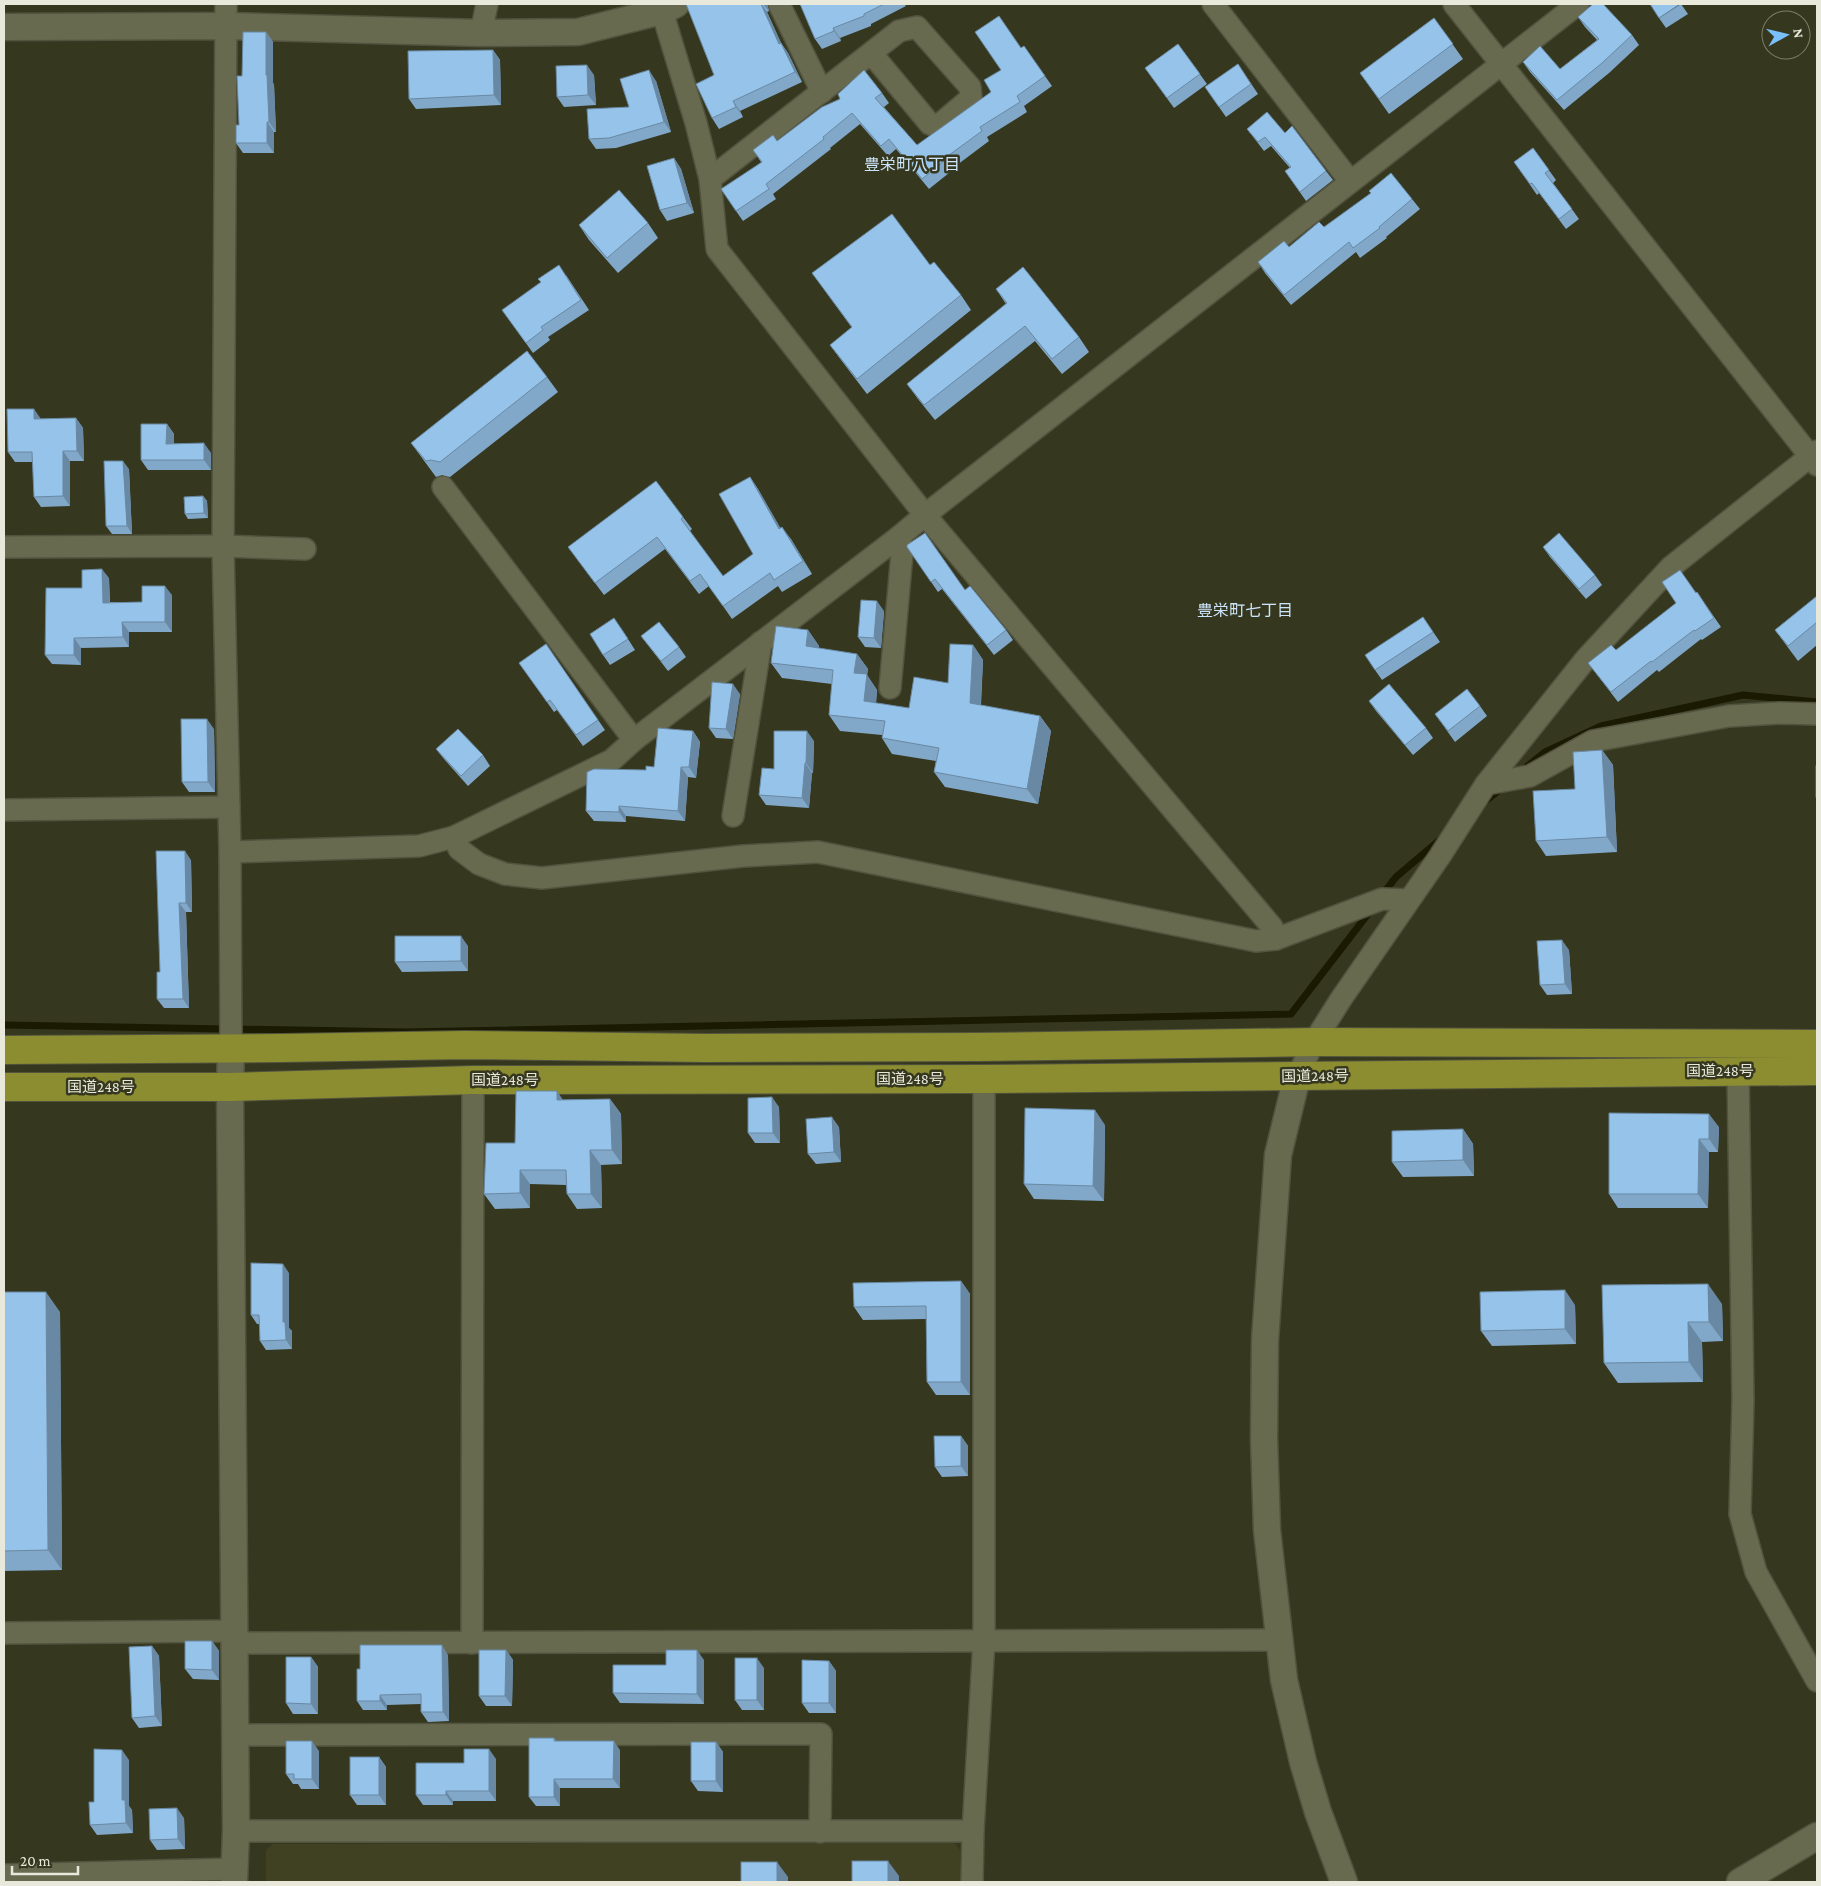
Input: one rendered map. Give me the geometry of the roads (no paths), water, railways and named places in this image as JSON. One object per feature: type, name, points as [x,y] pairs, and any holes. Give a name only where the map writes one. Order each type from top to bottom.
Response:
[{"type":"highway","name":"国道248号","points":[[4,1050],[465,1045],[705,1048],[978,1048],[1314,1042],[1817,1044]]},
{"type":"highway","name":"国道248号","points":[[4,1087],[230,1087],[473,1080],[1297,1077],[1817,1071]]},
{"type":"street","points":[[481,33],[487,4]]},
{"type":"street","points":[[779,4],[822,92]]},
{"type":"street","points":[[1213,4],[1350,181]]},
{"type":"street","points":[[1344,1882],[1318,1812],[1303,1762],[1284,1680],[1266,1530],[1264,1439],[1265,1340],[1278,1155],[1297,1077],[1314,1042],[1340,999],[1486,784],[1585,660],[1671,567],[1815,458],[1454,4]]},
{"type":"street","points":[[230,852],[419,846],[454,837],[612,760],[634,740],[900,536],[925,514],[1578,4]]},
{"type":"street","points":[[4,27],[226,15],[481,33],[578,32],[669,7],[710,179],[717,249],[925,514],[1272,927],[1276,939]]},
{"type":"street","points":[[4,1875],[234,1876],[236,1831],[230,1087],[232,1048],[230,852],[223,546],[226,15]]},
{"type":"street","points":[[710,179],[899,31],[917,27],[970,87],[971,98],[939,125],[930,124],[871,53]]},
{"type":"street","points":[[443,487],[634,740]]},
{"type":"street","points":[[890,688],[902,553],[900,536]]},
{"type":"street","points":[[4,546],[223,546],[305,549]]},
{"type":"street","points":[[733,816],[761,642]]},
{"type":"street","points":[[1486,784],[1530,776],[1594,741],[1729,716],[1780,713],[1817,714]]},
{"type":"street","points":[[4,810],[229,807]]},
{"type":"street","points":[[454,837],[459,849],[479,864],[505,874],[542,878],[743,856],[818,852],[1256,941],[1276,939],[1382,899],[1409,900]]},
{"type":"street","points":[[1738,1071],[1743,1400],[1740,1514],[1756,1572],[1817,1682]]},
{"type":"street","points":[[972,1882],[973,1831],[984,1640],[984,1079]]},
{"type":"street","points":[[472,1643],[473,1080]]},
{"type":"street","points":[[4,1633],[472,1643],[1280,1640]]},
{"type":"street","points":[[235,1735],[821,1734],[820,1832]]},
{"type":"street","points":[[236,1831],[973,1831]]},
{"type":"street","points":[[1740,1882],[1817,1836]]},
{"type":"waterway","points":[[1525,768],[1545,752],[1601,726],[1743,695],[1817,702]]},
{"type":"waterway","points":[[1483,803],[1502,788]]},
{"type":"waterway","points":[[1382,895],[1396,877],[1442,838]]},
{"type":"waterway","points":[[4,1025],[406,1032],[1291,1014],[1371,910]]},
{"type":"district","name":"豊栄町八丁目","points":[[912,164]]},
{"type":"district","name":"豊栄町七丁目","points":[[1245,610]]}]
